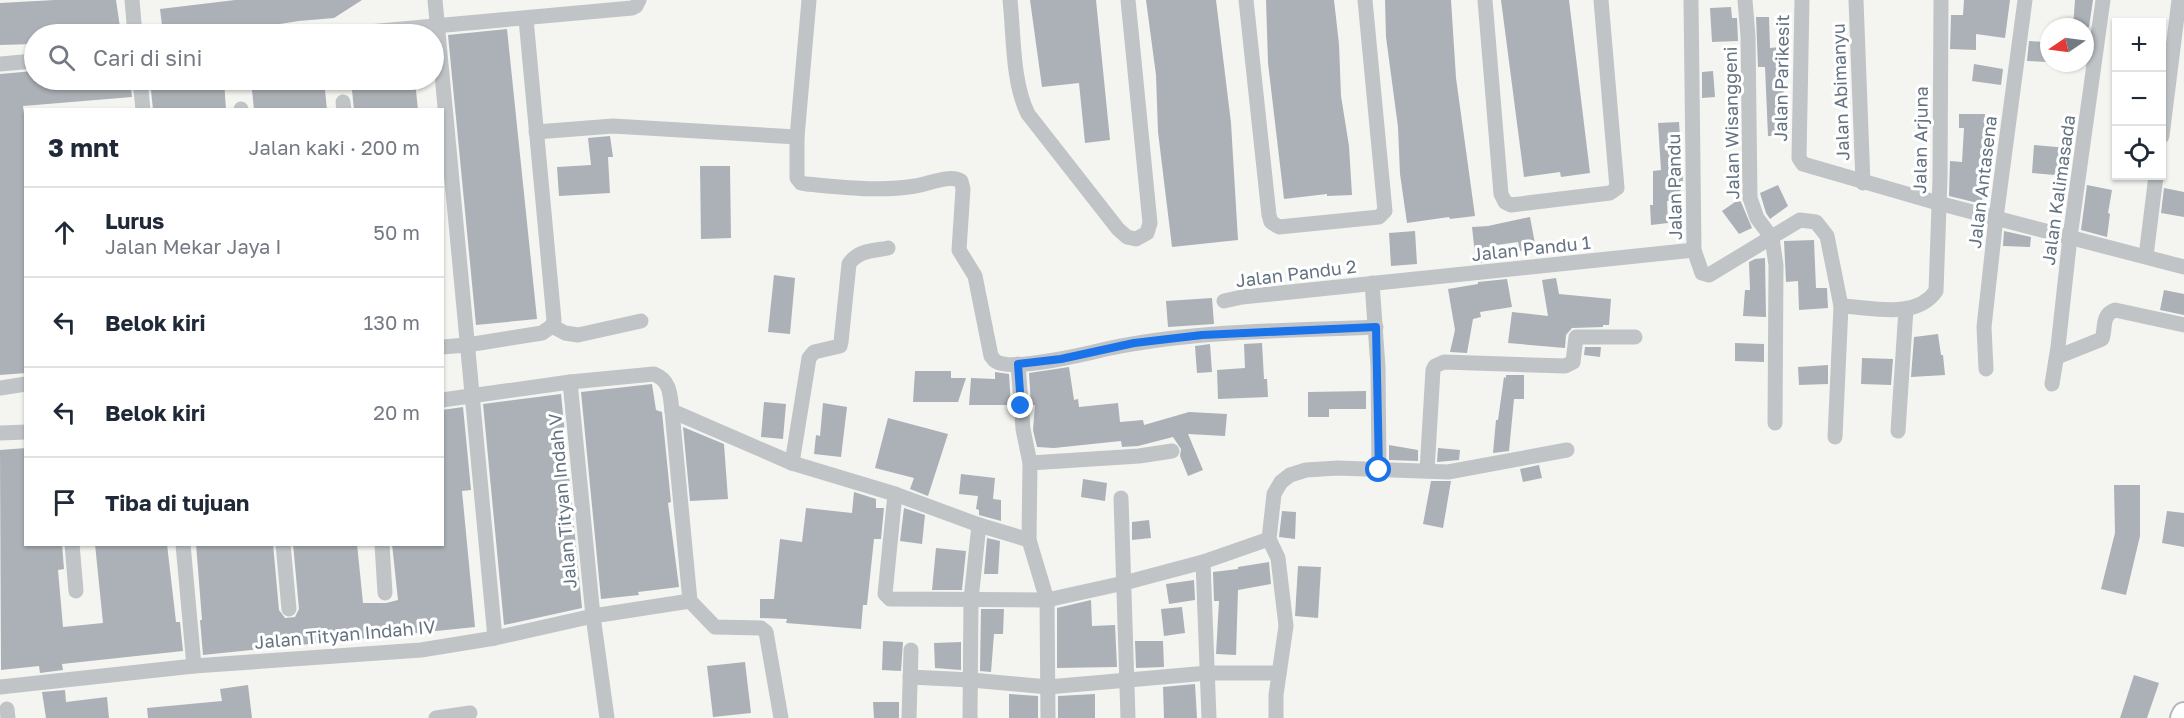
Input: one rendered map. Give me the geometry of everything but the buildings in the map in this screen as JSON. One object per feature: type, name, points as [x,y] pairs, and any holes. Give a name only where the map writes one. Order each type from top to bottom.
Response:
[{"type":"street","points":[[132,0],[134,24]]},
{"type":"street","points":[[435,0],[437,24]]},
{"type":"street","points":[[444,25],[632,8],[639,0]]},
{"type":"street","points":[[809,0],[797,137],[797,178],[801,183],[806,184],[878,189],[916,186],[953,178],[961,181],[963,189],[959,250],[975,276],[991,356],[999,364],[1061,359],[1134,343],[1202,335],[1376,327]]},
{"type":"street","points":[[1010,0],[1018,81],[1028,114],[1118,229],[1127,237],[1136,239],[1147,233],[1150,223],[1128,0]]},
{"type":"street","points":[[1246,0],[1269,215],[1271,222],[1279,227],[1379,216],[1385,211],[1365,0]]},
{"type":"street","points":[[1485,0],[1502,194],[1505,202],[1511,205],[1610,193],[1617,188],[1601,0]]},
{"type":"street","name":"Jalan Pandu","points":[[1691,0],[1694,250],[1702,273],[1709,275],[1800,220],[1816,222],[1827,237],[1841,306],[1835,436]]},
{"type":"street","name":"Jalan Wisanggeni","points":[[1745,0],[1748,36],[1750,198],[1757,218],[1772,238]]},
{"type":"street","name":"Jalan Parikesit","points":[[1802,0],[1800,160],[1803,164],[1863,183]]},
{"type":"street","name":"Jalan Abimanyu","points":[[1856,0],[1863,183]]},
{"type":"street","name":"Jalan Arjuna","points":[[1863,183],[1938,203],[1941,0]]},
{"type":"street","name":"Jalan Antasena","points":[[1986,369],[1984,327],[2025,0]]},
{"type":"street","name":"Jalan Kalimasada","points":[[2052,384],[2103,0]]},
{"type":"street","points":[[2163,126],[2179,0]]},
{"type":"street","points":[[444,347],[542,333],[552,326],[555,310],[526,19]]},
{"type":"street","points":[[0,64],[24,62]]},
{"type":"street","points":[[141,90],[142,108]]},
{"type":"street","points":[[443,90],[495,638]]},
{"type":"street","points":[[536,132],[621,126],[797,137]]},
{"type":"street","points":[[2146,256],[2156,180]]},
{"type":"street","points":[[1841,306],[1906,309],[1924,304],[1936,291],[1938,203],[2184,267]]},
{"type":"street","points":[[1772,238],[1776,265],[1775,423]]},
{"type":"street","points":[[792,463],[808,358],[814,352],[840,346],[849,264],[853,257],[860,253],[888,248]]},
{"type":"street","name":"Jalan Pandu 1","points":[[1372,283],[1694,250]]},
{"type":"street","points":[[1372,283],[1376,327],[1379,470]]},
{"type":"street","name":"Jalan Pandu 2","points":[[1224,301],[1372,283]]},
{"type":"street","points":[[1898,431],[1906,309]]},
{"type":"street","points":[[2057,357],[2102,339],[2105,318],[2115,310],[2184,325]]},
{"type":"street","points":[[552,326],[570,335],[641,321]]},
{"type":"street","points":[[1427,471],[1433,370],[1436,366],[1444,363],[1566,366],[1570,365],[1574,358],[1576,337],[1635,337]]},
{"type":"street","points":[[1018,364],[1023,429],[1029,463],[1029,540],[1047,600],[1048,718]]},
{"type":"street","points":[[444,400],[570,382],[654,374],[661,377],[669,387],[690,601],[715,627],[761,628],[766,632],[781,718]]},
{"type":"street","name":"Jalan Tityan Indah V","points":[[570,382],[593,616],[607,718]]},
{"type":"street","points":[[0,388],[24,384]]},
{"type":"street","points":[[672,411],[792,463],[895,494],[979,525],[1029,540]]},
{"type":"street","points":[[0,433],[24,432]]},
{"type":"street","points":[[1276,718],[1276,695],[1286,626],[1278,558],[1269,539],[1274,494],[1281,482],[1290,475],[1306,470],[1338,468],[1457,471],[1567,450]]},
{"type":"street","points":[[1029,463],[1139,456],[1172,451]]},
{"type":"street","points":[[895,494],[886,596],[890,599],[1047,600],[1203,562],[1269,539]]},
{"type":"street","points":[[1121,498],[1128,718]]},
{"type":"street","points":[[970,718],[971,598],[979,525]]},
{"type":"street","points":[[72,546],[76,591]]},
{"type":"street","points":[[183,546],[194,666]]},
{"type":"street","points":[[283,546],[289,609]]},
{"type":"street","points":[[382,546],[385,593]]},
{"type":"street","points":[[1203,562],[1209,718]]},
{"type":"street","name":"Jalan Tityan Indah IV","points":[[0,687],[194,666],[421,650],[495,638],[593,616],[690,601]]},
{"type":"street","points":[[909,718],[911,650]]},
{"type":"street","points":[[910,677],[1048,687],[1208,673],[1279,673]]},
{"type":"street","points":[[436,718],[470,713]]},
{"type":"route","points":[[1021,406],[1018,364],[1061,359],[1134,343],[1202,335],[1376,327],[1379,470]]}]
